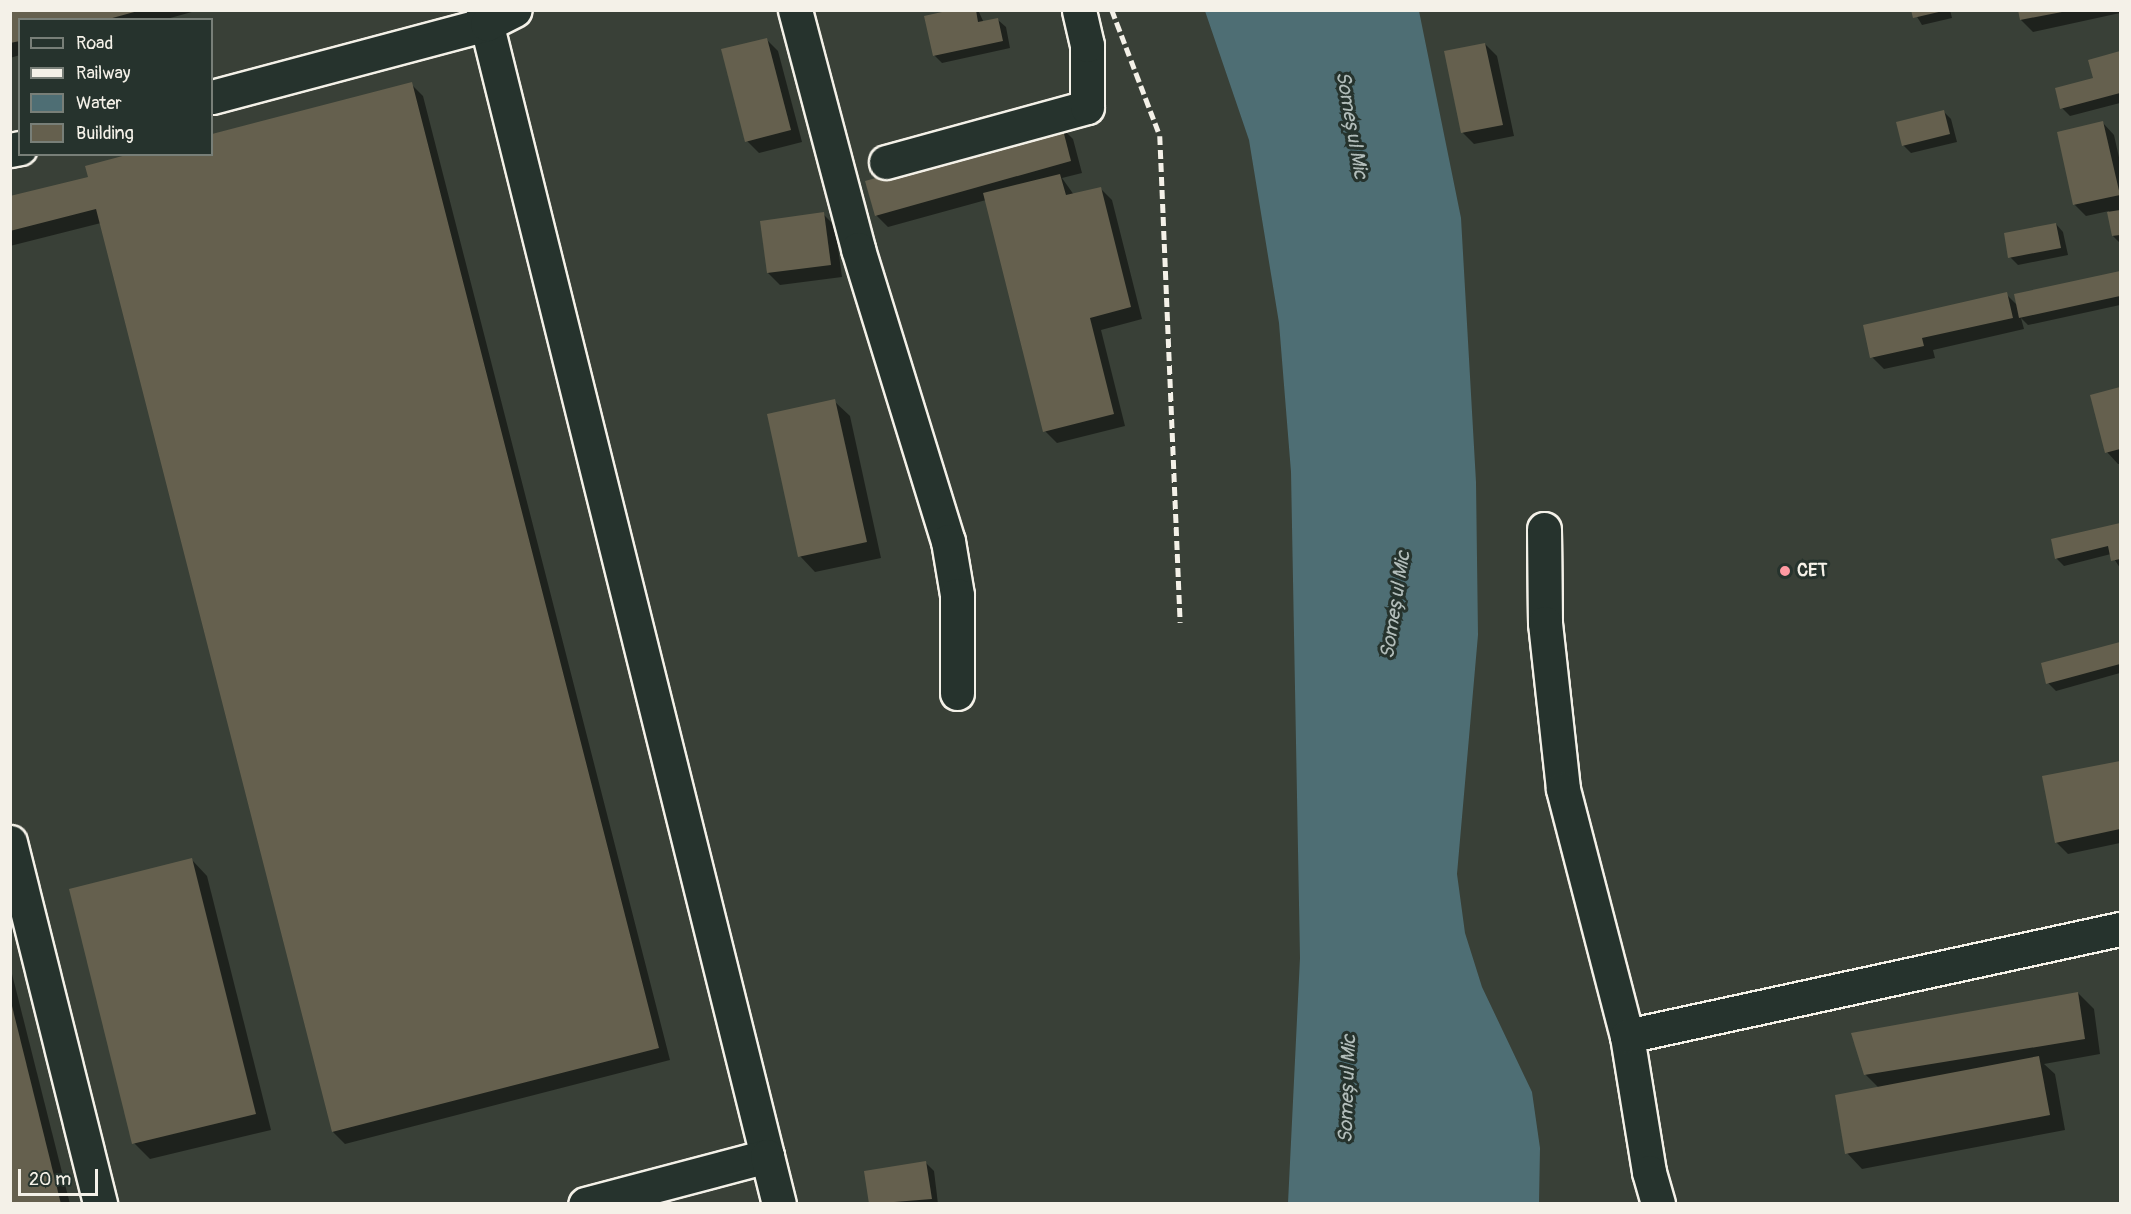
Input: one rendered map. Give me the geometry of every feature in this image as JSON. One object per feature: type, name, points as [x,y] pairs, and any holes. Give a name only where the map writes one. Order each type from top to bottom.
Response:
[{"type":"lane","points":[[795,10],[858,249],[948,541],[957,595],[957,693]]},
{"type":"lane","points":[[886,162],[1087,107],[1087,45],[1079,10]]},
{"type":"lane","points":[[213,97],[495,15],[779,1203]]},
{"type":"lane","points":[[1544,529],[1545,623],[1563,789],[1627,1036],[1649,1172],[1658,1203]]},
{"type":"lane","points":[[10,842],[100,1203]]},
{"type":"lane","points":[[1627,1036],[2121,929]]},
{"type":"lane","points":[[585,1203],[767,1156]]},
{"type":"water","name":"Someșul Mic","points":[[1205,11],[1419,11],[1461,218],[1476,482],[1478,635],[1457,874],[1465,933],[1482,987],[1532,1092],[1540,1148],[1539,1203],[1288,1203],[1300,958],[1291,472],[1279,323],[1249,140]]},
{"type":"building","points":[[10,10],[138,11],[112,18],[18,18],[18,41],[10,43]]},
{"type":"building","points":[[951,10],[976,10],[978,22],[998,18],[1003,41],[933,56],[924,16]]},
{"type":"building","points":[[1911,10],[1942,10],[1943,11],[1913,18]]},
{"type":"building","points":[[2018,10],[2062,10],[2062,12],[2020,20]]},
{"type":"building","points":[[767,38],[791,130],[745,142],[721,49]]},
{"type":"building","points":[[1485,43],[1503,125],[1461,133],[1444,51]]},
{"type":"building","points":[[2120,51],[2120,93],[2060,109],[2055,88],[2093,78],[2088,60]]},
{"type":"building","points":[[412,82],[659,1048],[332,1132],[96,209],[10,231],[10,196],[88,177],[85,166],[122,156],[213,156],[213,134]]},
{"type":"building","points":[[1944,110],[1950,134],[1902,146],[1896,122]]},
{"type":"building","points":[[2103,121],[2120,195],[2073,205],[2057,132]]},
{"type":"building","points":[[1062,126],[1071,161],[875,216],[865,181]]},
{"type":"building","points":[[1060,174],[1066,195],[1101,187],[1131,307],[1090,318],[1114,414],[1043,432],[983,193]]},
{"type":"building","points":[[2120,210],[2120,235],[2112,236],[2107,212]]},
{"type":"building","points":[[824,212],[831,265],[767,273],[760,221]]},
{"type":"building","points":[[2056,223],[2061,248],[2008,258],[2004,233]]},
{"type":"building","points":[[2120,271],[2120,296],[2019,318],[2014,294]]},
{"type":"building","points":[[2007,292],[2013,318],[1922,338],[1924,346],[1870,358],[1863,325]]},
{"type":"building","points":[[2120,387],[2120,449],[2105,453],[2090,395]]},
{"type":"building","points":[[835,399],[867,542],[798,557],[767,414]]},
{"type":"building","points":[[2120,523],[2120,559],[2111,561],[2108,546],[2055,559],[2051,539]]},
{"type":"building","points":[[2120,642],[2120,664],[2046,684],[2041,663]]},
{"type":"building","points":[[2120,761],[2120,829],[2055,843],[2042,776]]},
{"type":"building","points":[[192,858],[256,1114],[132,1144],[69,889]]},
{"type":"building","points":[[2078,992],[2085,1039],[1864,1075],[1851,1033]]},
{"type":"building","points":[[11,1002],[61,1204],[10,1204]]},
{"type":"building","points":[[2039,1056],[2050,1115],[1845,1154],[1835,1095]]},
{"type":"building","points":[[926,1161],[932,1199],[869,1204],[864,1171]]},
{"type":"railway","points":[[1112,10],[1160,136],[1180,623]]},
{"type":"place","name":"CET","points":[[1785,571]]}]
